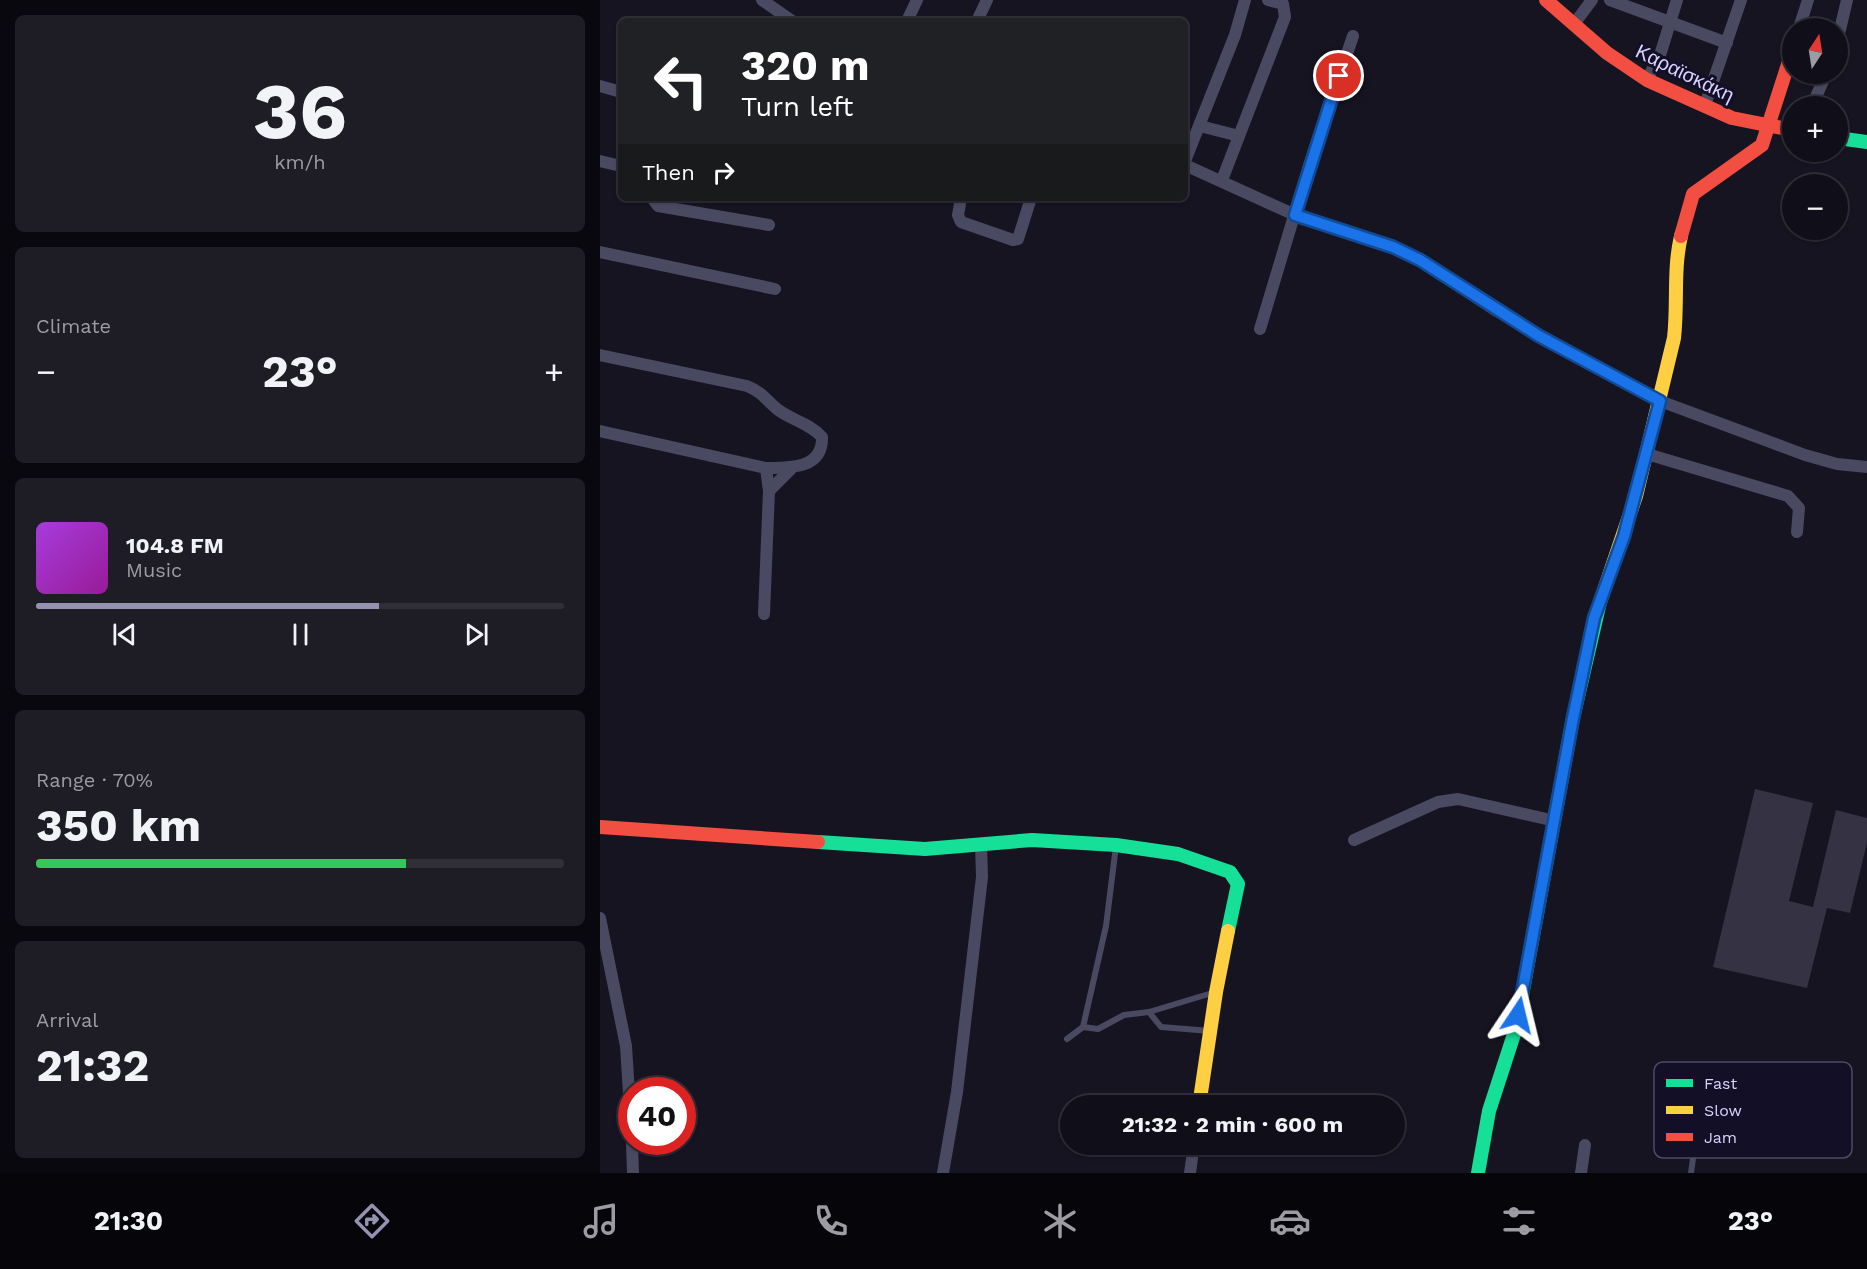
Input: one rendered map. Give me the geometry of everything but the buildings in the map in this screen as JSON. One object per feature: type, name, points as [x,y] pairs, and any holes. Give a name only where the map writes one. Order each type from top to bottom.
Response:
[{"type":"street","points":[[908,18],[917,0]]},
{"type":"street","points":[[978,18],[987,0]]},
{"type":"street","points":[[1188,156],[1245,0]]},
{"type":"street","points":[[1222,180],[1285,17],[1283,4],[1268,0]]},
{"type":"street","name":"Καραϊσκάκη","points":[[1546,0],[1607,53],[1647,80],[1732,118],[1782,128]]},
{"type":"street","points":[[1574,24],[1592,0]]},
{"type":"street","points":[[1610,0],[1727,43]]},
{"type":"street","points":[[1647,80],[1677,0]]},
{"type":"street","points":[[1705,105],[1741,0]]},
{"type":"street","points":[[1802,18],[1808,0]]},
{"type":"street","points":[[1843,18],[1847,0]]},
{"type":"street","points":[[770,2],[789,18]]},
{"type":"street","points":[[1260,329],[1312,156],[1353,36]]},
{"type":"street","points":[[1478,1173],[1489,1111],[1516,1028],[1573,718],[1594,618],[1624,536],[1647,454],[1674,338],[1677,315],[1676,256],[1689,201],[1694,194],[1762,145],[1771,126],[1783,84]]},
{"type":"street","points":[[600,86],[618,91]]},
{"type":"street","points":[[1200,126],[1239,136]]},
{"type":"street","points":[[1848,139],[1867,142]]},
{"type":"street","points":[[600,161],[618,165]]},
{"type":"street","points":[[1188,164],[1280,209],[1393,247],[1420,260],[1512,320],[1660,401],[1805,455],[1837,464],[1867,467]]},
{"type":"street","points":[[654,201],[658,206],[769,225]]},
{"type":"street","points":[[960,201],[958,215],[961,222],[1013,240],[1018,239],[1030,201]]},
{"type":"street","points":[[600,252],[775,289]]},
{"type":"street","points":[[600,355],[761,392],[777,409],[816,430],[822,437],[822,448],[816,458],[790,469],[769,491]]},
{"type":"street","points":[[600,431],[766,468],[790,469]]},
{"type":"street","points":[[1647,454],[1788,496],[1798,508],[1797,532]]},
{"type":"street","points":[[764,614],[769,491],[766,468]]},
{"type":"street","points":[[1354,840],[1438,802],[1458,799],[1555,821]]},
{"type":"street","points":[[600,827],[925,849],[1032,840],[1116,845],[1178,854],[1210,864],[1235,876],[1238,884],[1216,992],[1201,1095]]},
{"type":"street","points":[[943,1173],[958,1081],[982,877],[981,844]]},
{"type":"street","points":[[600,918],[605,973],[626,1046],[628,1077]]},
{"type":"street","points":[[1581,1173],[1585,1145]]},
{"type":"street","points":[[632,1155],[633,1173]]},
{"type":"street","points":[[1190,1173],[1192,1155]]},
{"type":"lane","points":[[1067,1039],[1083,1027],[1106,926],[1116,845]]},
{"type":"lane","points":[[1083,1027],[1098,1029],[1124,1015],[1149,1012],[1216,992]]},
{"type":"lane","points":[[1149,1012],[1161,1027],[1211,1031]]},
{"type":"lane","points":[[1691,1173],[1693,1158]]},
{"type":"traffic: fast","points":[[1848,139],[1867,142]]},
{"type":"traffic: fast","points":[[1478,1173],[1489,1111],[1516,1028],[1573,718],[1600,602]]},
{"type":"traffic: fast","points":[[818,842],[925,849],[1032,840],[1116,845],[1178,854],[1230,872],[1238,884],[1228,931]]},
{"type":"traffic: slow","points":[[1600,602],[1636,496],[1674,338],[1677,262],[1681,236]]},
{"type":"traffic: slow","points":[[1201,1095],[1228,931]]},
{"type":"traffic: jam","points":[[1546,0],[1607,53],[1647,80],[1732,118],[1782,128]]},
{"type":"traffic: jam","points":[[1681,236],[1693,194],[1762,145],[1782,83]]},
{"type":"traffic: jam","points":[[600,827],[818,842]]},
{"type":"route","points":[[1339,76],[1295,215],[1393,247],[1420,260],[1539,336],[1582,357],[1660,401],[1624,536],[1594,618],[1573,718],[1518,1015]]}]
